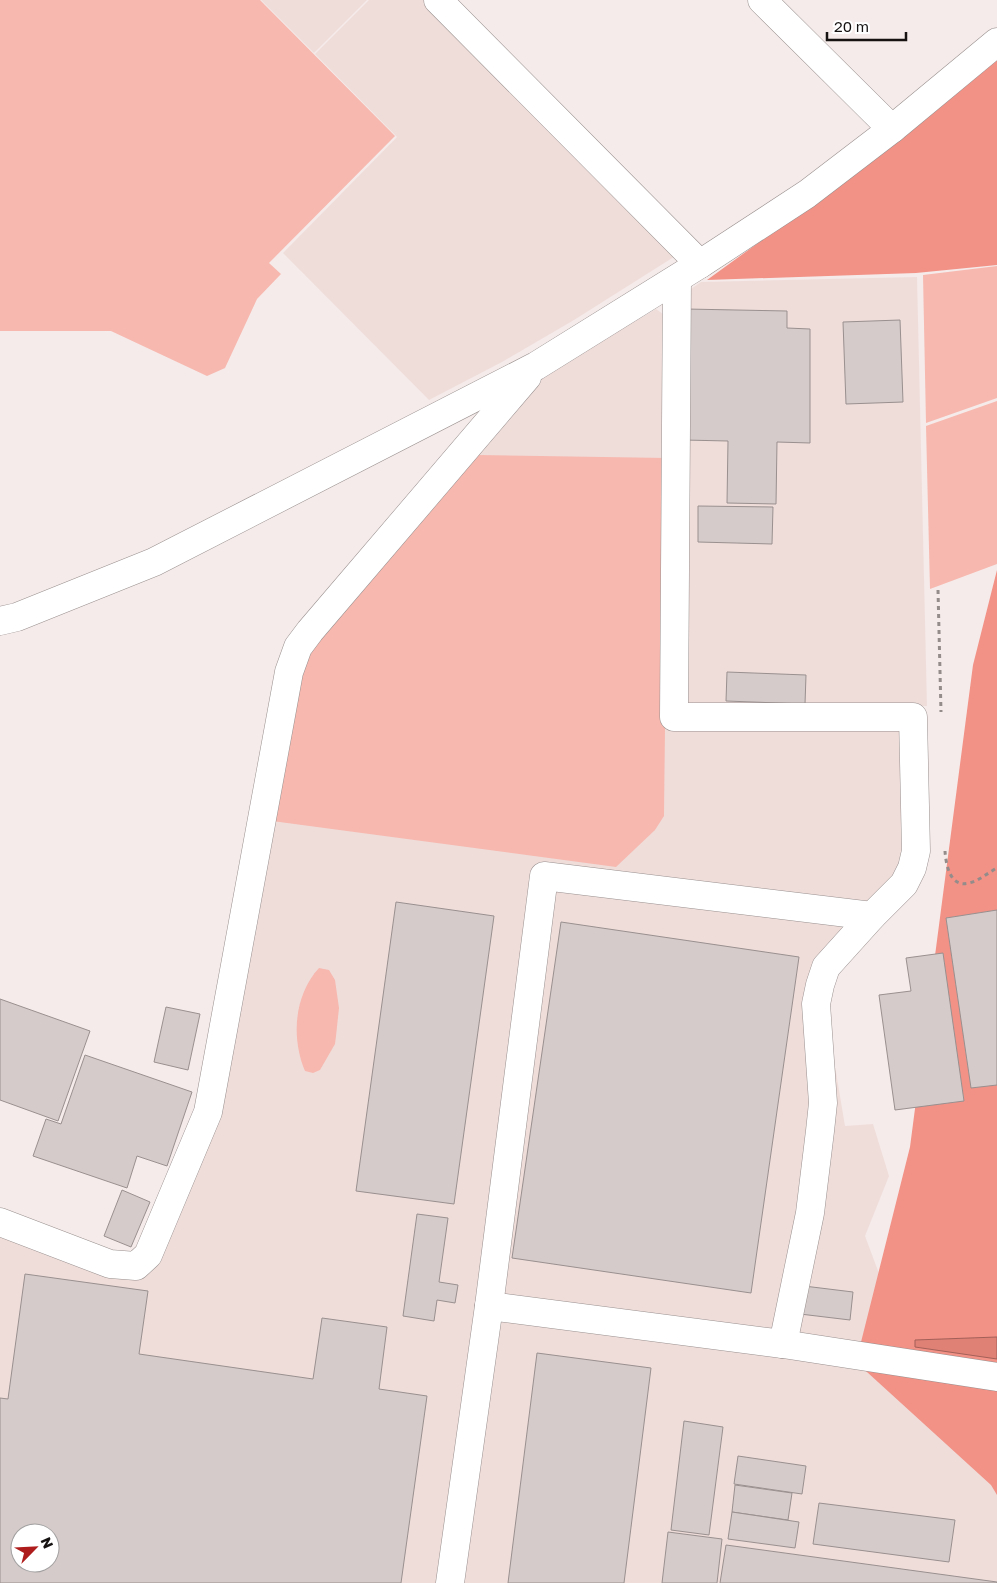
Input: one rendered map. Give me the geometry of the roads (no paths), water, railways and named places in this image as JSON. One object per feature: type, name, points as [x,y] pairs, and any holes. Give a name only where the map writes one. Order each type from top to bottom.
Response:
[{"type":"street","points":[[438,0],[700,264]]},
{"type":"street","points":[[762,0],[892,129]]},
{"type":"street","points":[[0,621],[154,562],[536,366],[677,279],[807,194],[892,129],[997,42]]},
{"type":"street","points":[[677,279],[674,717],[913,717],[916,851],[912,868],[904,884],[826,967],[816,1004],[822,1113],[810,1213],[782,1344]]},
{"type":"street","points":[[0,1222],[110,1264],[136,1266],[148,1255],[208,1112],[289,672],[298,647],[536,366]]},
{"type":"street","points":[[450,1583],[489,1306],[544,876],[872,916]]},
{"type":"street","points":[[489,1306],[782,1344],[997,1378]]}]
